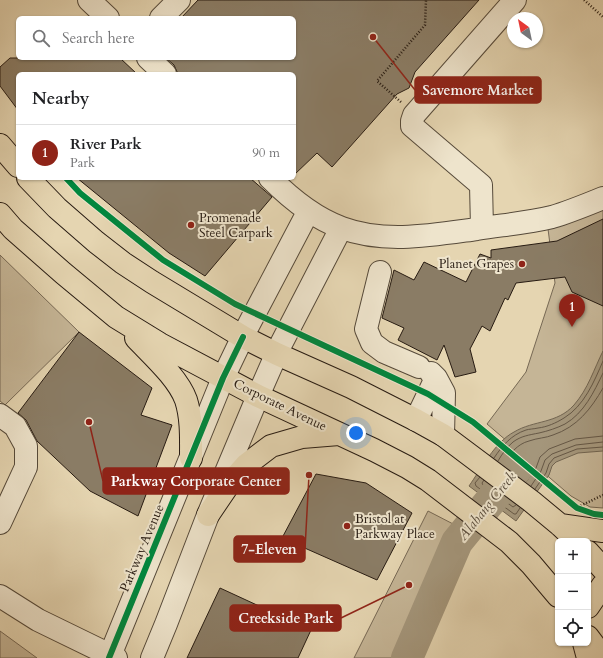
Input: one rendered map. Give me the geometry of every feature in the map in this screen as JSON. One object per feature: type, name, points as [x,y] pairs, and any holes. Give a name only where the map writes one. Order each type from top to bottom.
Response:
[{"type":"main road","points":[[0,145],[16,164]]},
{"type":"main road","points":[[30,180],[57,208],[123,263],[243,337],[351,387],[416,420],[449,439],[560,524],[574,538]]},
{"type":"main road","name":"Corporate Avenue","points":[[0,214],[13,229],[35,249],[116,317],[160,344],[223,378],[407,467],[428,480],[509,542],[555,593]]},
{"type":"main road","points":[[116,317],[167,372],[180,389],[185,399],[190,422],[191,458]]},
{"type":"main road","points":[[208,515],[229,484],[246,465],[271,446],[302,437],[339,434]]},
{"type":"main road","points":[[560,524],[603,531]]},
{"type":"main road","points":[[591,555],[603,569]]},
{"type":"main road","points":[[591,603],[603,585]]},
{"type":"main road","points":[[591,618],[603,614]]},
{"type":"main road","points":[[591,641],[603,657]]},
{"type":"main road","points":[[585,646],[588,658]]},
{"type":"street","points":[[89,0],[106,16]]},
{"type":"street","points":[[163,16],[179,0]]},
{"type":"street","points":[[482,228],[481,185],[412,126],[412,121],[414,115],[515,0]]},
{"type":"street","points":[[150,60],[163,72]]},
{"type":"street","points":[[272,180],[308,212],[341,228],[371,236],[418,236],[521,223],[552,217],[603,198]]},
{"type":"street","name":"Parkway Avenue","points":[[112,657],[223,378],[308,212]]},
{"type":"street","points":[[152,658],[208,515],[258,396],[277,354],[341,228]]},
{"type":"street","points":[[380,272],[366,330],[372,343],[384,352],[428,373],[444,393],[449,439]]},
{"type":"street","points":[[416,420],[428,373]]},
{"type":"street","points":[[0,415],[15,426],[26,446],[26,467],[0,523]]},
{"type":"street","points":[[0,596],[38,620],[112,657]]},
{"type":"path","points":[[414,115],[377,81],[425,24],[426,0]]},
{"type":"path","points":[[584,0],[603,17]]},
{"type":"path","points":[[577,508],[603,495]]},
{"type":"shaded area","points":[[603,207],[603,508],[590,507],[571,496],[487,424],[526,372],[555,283],[548,229]]},
{"type":"shaded area","points":[[0,255],[79,332],[5,405],[0,401]]},
{"type":"shaded area","points":[[428,511],[457,526],[438,560],[396,658],[354,658]]},
{"type":"shaded area","points":[[0,631],[37,658],[0,658]]},
{"type":"water","points":[[603,351],[603,451],[578,453],[556,462],[552,466],[549,475],[516,521],[469,486],[489,456],[507,436],[529,425],[560,416],[574,405],[587,386]]},
{"type":"building","points":[[198,0],[479,0],[415,72],[409,88],[397,94],[332,167],[317,153],[296,173],[296,72],[177,72],[174,65],[168,60],[296,60],[296,16],[183,16]]},
{"type":"building","points":[[10,58],[16,58],[16,60],[122,60],[135,72],[16,72],[16,107],[0,86],[0,67]]},
{"type":"building","name":"Promenade Steel Carpark","points":[[79,180],[252,180],[272,197],[205,276],[169,253]]},
{"type":"building","points":[[603,219],[603,306],[572,292],[565,277],[516,283],[508,300],[505,298],[490,331],[482,326],[470,349],[476,372],[455,377],[444,345],[437,360],[398,340],[404,328],[382,318],[394,270],[414,280],[424,262],[466,282],[480,254],[491,258],[491,250],[557,241]]},
{"type":"building","points":[[79,332],[152,388],[141,415],[172,425],[138,516],[90,491],[37,441],[26,420],[18,413]]},
{"type":"building","name":"Bristol at Parkway Place","points":[[316,474],[366,483],[412,513],[377,580],[282,538]]},
{"type":"building","points":[[220,588],[311,630],[298,658],[187,658]]},
{"type":"waterway","name":"Alabang Creek","points":[[407,658],[457,542],[518,467]]},
{"type":"cycle path","points":[[68,180],[80,193],[163,260],[235,304],[428,394],[473,422],[577,508],[594,514],[603,515]]},
{"type":"cycle path","points":[[109,658],[223,378],[243,337]]},
{"type":"place","name":"Savemore Market","points":[[373,37]]},
{"type":"place","name":"Promenade Steel Carpark","points":[[191,225]]},
{"type":"place","name":"Planet Grapes","points":[[522,264]]},
{"type":"place","name":"River Park","points":[[572,327]]},
{"type":"place","name":"Parkway Corporate Center","points":[[89,422]]},
{"type":"place","name":"7-Eleven","points":[[309,475]]},
{"type":"place","name":"Bristol at Parkway Place","points":[[347,526]]},
{"type":"place","name":"Creekside Park","points":[[409,585]]}]
